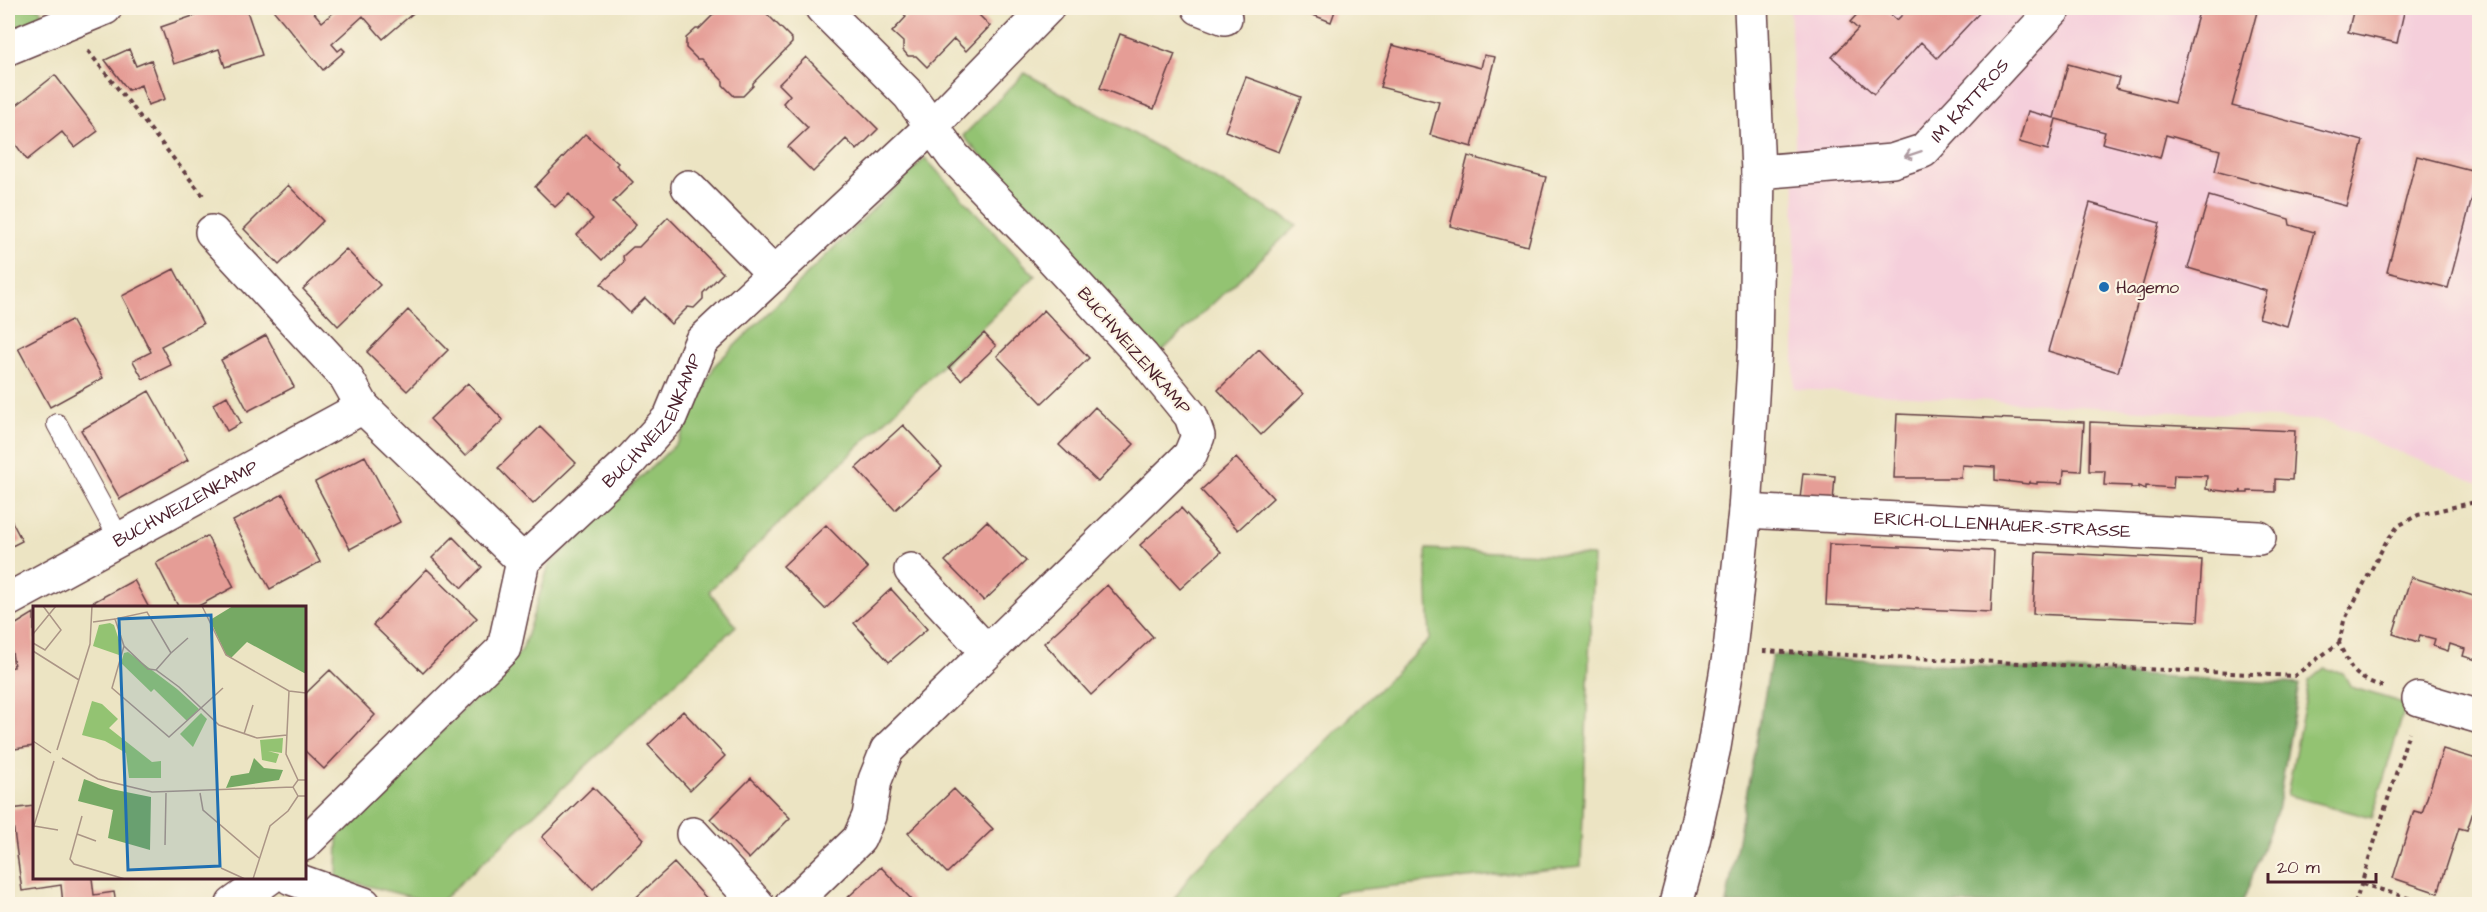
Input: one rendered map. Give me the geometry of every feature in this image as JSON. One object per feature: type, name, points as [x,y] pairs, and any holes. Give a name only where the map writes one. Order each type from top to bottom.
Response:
[{"type":"street","points":[[8,48],[105,8]]},
{"type":"street","name":"BUCHWEIZENKAMP","points":[[792,904],[859,839],[868,816],[875,780],[887,750],[1190,455],[1198,436],[1191,416],[1143,357],[1041,246],[954,157],[909,95],[822,8]]},
{"type":"street","name":"BUCHWEIZENKAMP","points":[[523,561],[631,460],[670,417],[701,342],[932,126],[1047,8]]},
{"type":"street","points":[[1676,904],[1714,747],[1730,650],[1745,511],[1755,348],[1758,172],[1751,8]]},
{"type":"street","name":"IM KATTROS","points":[[1758,172],[1892,161],[1923,151],[2055,8]]},
{"type":"street","points":[[688,188],[774,274]]},
{"type":"street","points":[[212,232],[346,377],[363,407],[523,561],[504,648],[306,842]]},
{"type":"street","name":"BUCHWEIZENKAMP","points":[[8,600],[363,407]]},
{"type":"street","name":"ERICH-OLLENHAUER-STRASSE","points":[[1745,511],[2259,538]]},
{"type":"street","points":[[911,570],[987,652]]},
{"type":"street","points":[[2419,699],[2480,717]]},
{"type":"street","points":[[693,834],[757,904]]},
{"type":"street","points":[[233,904],[268,879]]},
{"type":"street","points":[[294,879],[364,904]]},
{"type":"lane","points":[[57,424],[119,538]]},
{"type":"path","points":[[66,23],[212,207],[212,232]]},
{"type":"path","points":[[2355,904],[2419,699],[2363,680],[2352,671],[2339,643],[2344,621],[2386,542],[2398,526],[2418,515],[2480,501]]},
{"type":"path","points":[[1730,650],[2294,676],[2339,643]]},
{"type":"path","points":[[2362,884],[2428,904]]},
{"type":"shaded area","points":[[1790,8],[2479,8],[2479,483],[2410,457],[2326,421],[1794,389],[1795,123]]},
{"type":"green space","points":[[8,8],[39,8],[45,18],[8,34]]},
{"type":"green space","points":[[1025,73],[1297,225],[1160,353],[963,136]]},
{"type":"green space","points":[[925,158],[1035,276],[709,591],[736,626],[438,904],[337,878],[338,836],[522,650],[549,565],[678,442],[715,365]]},
{"type":"green space","points":[[1426,549],[1593,556],[1581,866],[1337,892],[1328,904],[1171,904],[1192,872],[1430,639]]},
{"type":"green space","points":[[1772,655],[2299,684],[2277,811],[2242,904],[1726,904]]},
{"type":"green space","points":[[2324,668],[2343,673],[2351,687],[2406,704],[2372,818],[2287,795],[2309,681]]},
{"type":"building","points":[[216,8],[246,8],[262,55],[225,67],[219,49],[174,64],[161,27]]},
{"type":"building","points":[[278,8],[310,8],[322,22],[339,8],[419,8],[383,39],[363,16],[332,44],[338,51],[342,48],[345,51],[323,70],[274,11]]},
{"type":"building","points":[[720,8],[761,8],[792,39],[792,43],[743,96],[734,96],[701,59],[697,59],[686,48],[686,38],[699,29]]},
{"type":"building","points":[[911,8],[972,8],[990,26],[966,51],[954,39],[927,67],[916,56],[908,56],[903,50],[903,42],[892,32]]},
{"type":"building","points":[[1295,8],[1336,8],[1331,22]]},
{"type":"building","points":[[1863,8],[1883,8],[1897,20],[1909,8],[1984,8],[1937,58],[1921,42],[1874,94],[1832,57],[1858,29],[1850,22]]},
{"type":"building","points":[[2200,8],[2258,8],[2232,106],[2363,141],[2346,206],[2215,171],[2220,150],[2166,135],[2160,158],[2102,143],[2105,132],[2056,119],[2048,150],[2019,142],[2028,111],[2054,118],[2068,64],[2119,78],[2116,88],[2174,103]]},
{"type":"building","points":[[2354,8],[2405,8],[2397,43],[2348,32]]},
{"type":"building","points":[[1120,34],[1175,54],[1154,109],[1100,88]]},
{"type":"building","points":[[1392,45],[1481,68],[1484,55],[1495,57],[1472,147],[1430,135],[1439,102],[1380,87]]},
{"type":"building","points":[[129,49],[136,66],[151,60],[165,99],[148,105],[141,85],[128,90],[105,60]]},
{"type":"building","points":[[806,57],[878,129],[857,150],[846,139],[813,172],[788,147],[808,128],[783,103],[790,95],[779,84]]},
{"type":"building","points":[[55,75],[98,131],[75,148],[62,132],[27,160],[8,134],[8,112]]},
{"type":"building","points":[[1246,77],[1301,97],[1279,152],[1225,131]]},
{"type":"building","points":[[585,134],[618,163],[616,165],[633,182],[613,202],[636,225],[602,260],[577,235],[593,219],[569,194],[555,207],[535,187]]},
{"type":"building","points":[[1468,156],[1546,177],[1528,246],[1450,226]]},
{"type":"building","points":[[2417,156],[2479,172],[2448,288],[2387,272]]},
{"type":"building","points":[[288,185],[323,221],[279,265],[244,229]]},
{"type":"building","name":"Hagemo","points":[[2209,196],[2289,219],[2290,225],[2314,232],[2287,326],[2259,318],[2267,291],[2188,268]]},
{"type":"building","name":"Hagemo","points":[[2090,203],[2160,223],[2118,372],[2048,351]]},
{"type":"building","points":[[668,217],[723,273],[703,293],[703,299],[694,308],[688,307],[671,324],[645,298],[630,313],[601,284],[624,262],[623,256],[633,247],[639,247]]},
{"type":"building","points":[[346,249],[380,285],[338,326],[303,289]]},
{"type":"building","points":[[174,269],[203,324],[161,346],[171,365],[143,379],[133,361],[151,352],[122,296]]},
{"type":"building","points":[[408,310],[448,350],[407,391],[367,352]]},
{"type":"building","points":[[1044,310],[1089,358],[1042,403],[997,356]]},
{"type":"building","points":[[71,320],[103,378],[50,407],[18,348]]},
{"type":"building","points":[[984,333],[996,346],[961,380],[949,367]]},
{"type":"building","points":[[266,335],[294,387],[248,411],[221,360]]},
{"type":"building","points":[[1259,349],[1303,394],[1261,435],[1218,390]]},
{"type":"building","points":[[468,383],[503,420],[465,456],[430,419]]},
{"type":"building","points":[[149,391],[188,460],[120,499],[81,430]]},
{"type":"building","points":[[227,396],[241,423],[227,431],[213,404]]},
{"type":"building","points":[[1095,407],[1134,444],[1098,482],[1059,445]]},
{"type":"building","points":[[1897,414],[2084,422],[2081,471],[2064,470],[2063,483],[2037,482],[2037,484],[1995,480],[1995,467],[1962,465],[1961,478],[1894,478]]},
{"type":"building","points":[[2090,422],[2295,431],[2292,480],[2275,479],[2275,492],[2248,491],[2248,493],[2241,493],[2241,490],[2240,493],[2206,489],[2207,476],[2174,475],[2173,488],[2146,486],[2146,489],[2138,486],[2138,488],[2131,488],[2131,486],[2104,485],[2105,471],[2089,471]]},
{"type":"building","points":[[903,425],[942,467],[895,510],[856,468]]},
{"type":"building","points":[[540,427],[576,463],[533,504],[498,468]]},
{"type":"building","points":[[365,456],[400,522],[350,549],[315,482]]},
{"type":"building","points":[[1236,458],[1273,498],[1238,530],[1201,490]]},
{"type":"building","points":[[1803,473],[1835,476],[1833,502],[1800,499]]},
{"type":"building","points":[[283,494],[320,562],[270,589],[233,521]]},
{"type":"building","points":[[1181,508],[1221,552],[1180,589],[1140,545]]},
{"type":"building","points":[[8,514],[22,541],[8,548]]},
{"type":"building","points":[[987,521],[1026,561],[984,601],[945,561]]},
{"type":"building","points":[[826,525],[868,568],[825,609],[783,566]]},
{"type":"building","points":[[207,536],[234,587],[199,606],[178,606],[156,563]]},
{"type":"building","points":[[453,537],[482,567],[462,588],[432,558]]},
{"type":"building","points":[[1829,544],[1994,551],[1991,612],[1826,605]]},
{"type":"building","points":[[2036,552],[2202,560],[2198,621],[2033,614]]},
{"type":"building","points":[[427,569],[477,618],[423,673],[373,625]]},
{"type":"building","points":[[2411,577],[2480,598],[2480,661],[2463,656],[2465,649],[2450,644],[2448,651],[2433,646],[2435,639],[2420,635],[2418,642],[2393,634]]},
{"type":"building","points":[[134,580],[148,606],[86,606]]},
{"type":"building","points":[[1107,585],[1153,637],[1091,695],[1044,643]]},
{"type":"building","points":[[891,589],[927,629],[889,662],[854,623]]},
{"type":"building","points":[[33,614],[33,746],[8,750],[8,668],[14,667],[12,652],[8,644],[8,629]]},
{"type":"building","points":[[330,670],[375,715],[324,769],[306,752],[306,693]]},
{"type":"building","points":[[683,711],[725,756],[690,790],[648,745]]},
{"type":"building","points":[[2443,749],[2480,760],[2480,791],[2467,830],[2459,828],[2438,893],[2393,878],[2414,811],[2422,813]]},
{"type":"building","points":[[751,778],[790,818],[749,859],[710,819]]},
{"type":"building","points":[[593,787],[644,839],[593,889],[542,837]]},
{"type":"building","points":[[954,789],[993,829],[947,873],[908,833]]},
{"type":"building","points":[[33,806],[33,879],[92,879],[94,895],[114,892],[116,904],[63,904],[61,885],[22,891],[11,809]]},
{"type":"building","points":[[674,863],[709,901],[706,904],[629,904]]},
{"type":"building","points":[[881,867],[913,901],[910,904],[851,904],[846,899]]},
{"type":"place","name":"Hagemo","points":[[2104,287]]}]
